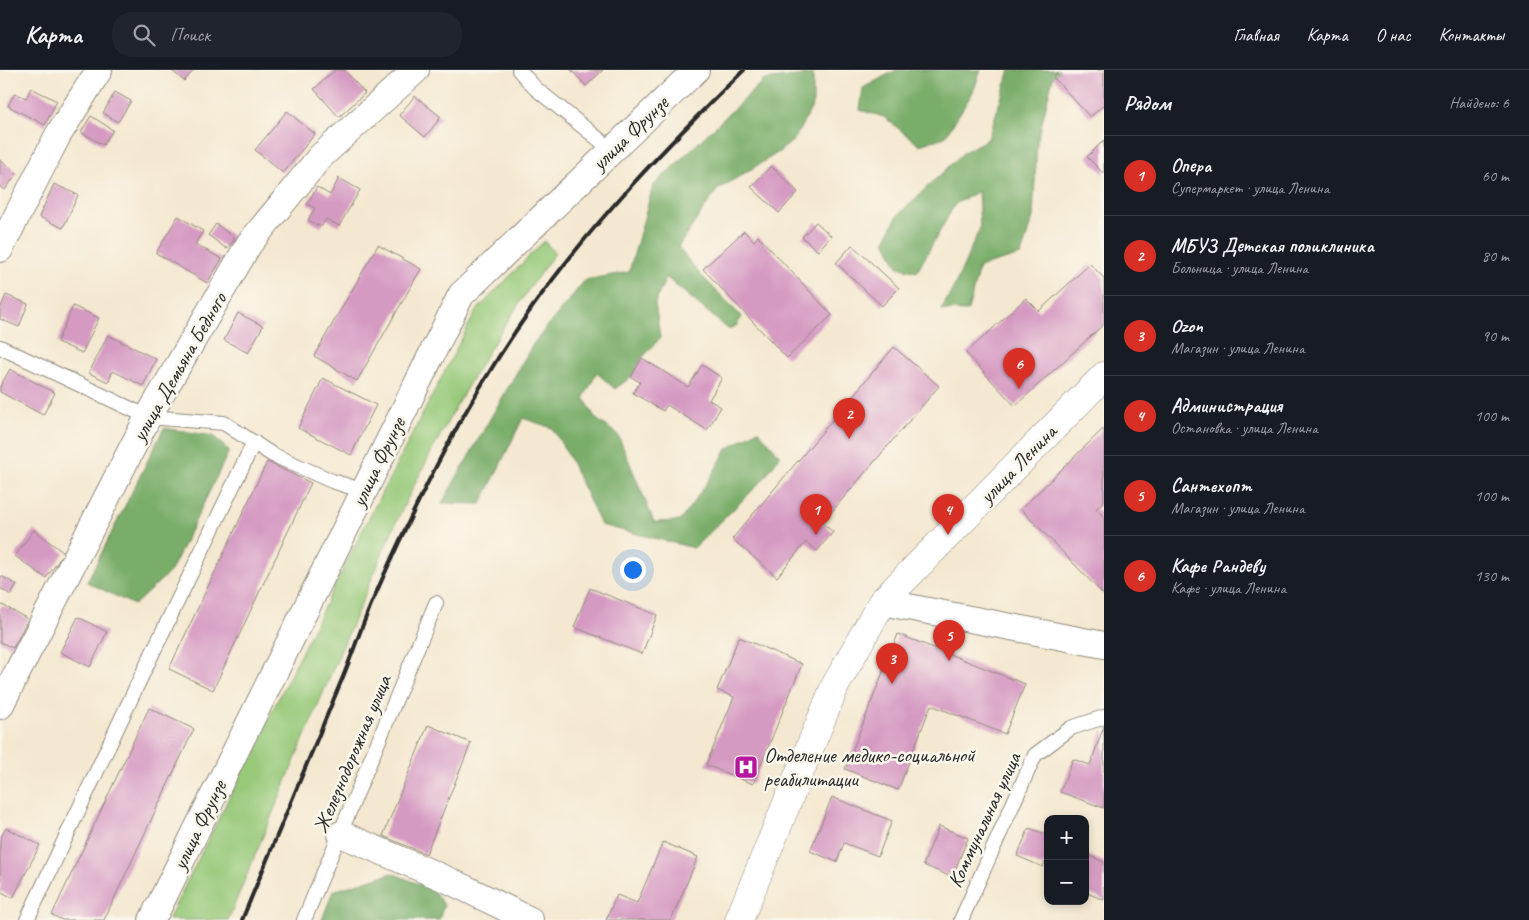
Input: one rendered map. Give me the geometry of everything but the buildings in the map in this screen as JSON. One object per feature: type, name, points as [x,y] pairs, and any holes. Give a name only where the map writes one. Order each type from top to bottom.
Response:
[{"type":"main road","name":"улица Ленина","points":[[739,920],[836,686],[882,602],[1104,376]]},
{"type":"street","points":[[0,249],[58,135],[100,70]]},
{"type":"street","name":"улица Демьяна Бедного","points":[[0,706],[148,417],[249,244],[320,157],[416,70]]},
{"type":"street","name":"улица Фрунзе","points":[[152,920],[461,295],[696,70]]},
{"type":"street","points":[[882,602],[1104,645]]},
{"type":"street","points":[[341,834],[450,881],[530,920]]},
{"type":"lane","points":[[519,70],[535,88],[612,150]]},
{"type":"lane","points":[[0,347],[148,417],[224,423],[271,454],[332,481],[364,491]]},
{"type":"lane","points":[[28,920],[141,677],[254,442]]},
{"type":"lane","name":"Железнодорожная улица","points":[[304,920],[436,603]]},
{"type":"lane","name":"Коммунальная улица","points":[[961,920],[1035,755],[1071,728],[1104,717]]},
{"type":"green space","points":[[896,70],[981,70],[973,92],[945,137],[919,145],[884,117],[860,110],[863,88]]},
{"type":"green space","points":[[1010,70],[1060,70],[1053,77],[1037,143],[1033,217],[1021,255],[979,267],[968,311],[941,310],[954,287],[980,228],[978,191],[955,204],[917,272],[898,267],[885,241],[897,216],[964,152],[988,139]]},
{"type":"green space","points":[[813,74],[813,105],[794,140],[779,152],[717,190],[678,247],[698,272],[742,317],[736,326],[728,329],[666,277],[655,303],[660,338],[642,358],[631,377],[615,389],[597,373],[584,397],[595,418],[618,435],[654,522],[680,521],[709,480],[727,449],[758,430],[780,456],[762,481],[694,548],[601,525],[567,453],[552,428],[523,418],[481,504],[442,503],[533,344],[585,280],[629,272],[653,186],[764,80]]},
{"type":"green space","points":[[544,241],[555,253],[490,348],[433,448],[399,516],[228,920],[168,920],[360,535],[476,311]]},
{"type":"green space","points":[[164,428],[214,436],[229,451],[171,571],[134,605],[87,582]]},
{"type":"green space","points":[[392,873],[433,890],[444,905],[439,920],[322,920],[333,891]]},
{"type":"railway","points":[[242,920],[390,562],[425,487],[464,414],[531,309],[580,245],[659,156],[744,70]]},
{"type":"place","name":"Кафе Рандеву","points":[[1019,389]]},
{"type":"place","name":"МБУЗ Детская поликлиника","points":[[849,439]]},
{"type":"place","name":"Опера","points":[[816,535]]},
{"type":"place","name":"Администрация","points":[[948,535]]},
{"type":"place","name":"Сантехопт","points":[[949,661]]},
{"type":"place","name":"Ozon","points":[[892,684]]},
{"type":"place","name":"Отделение медико-социальной реабилитации","points":[[746,767]]}]
